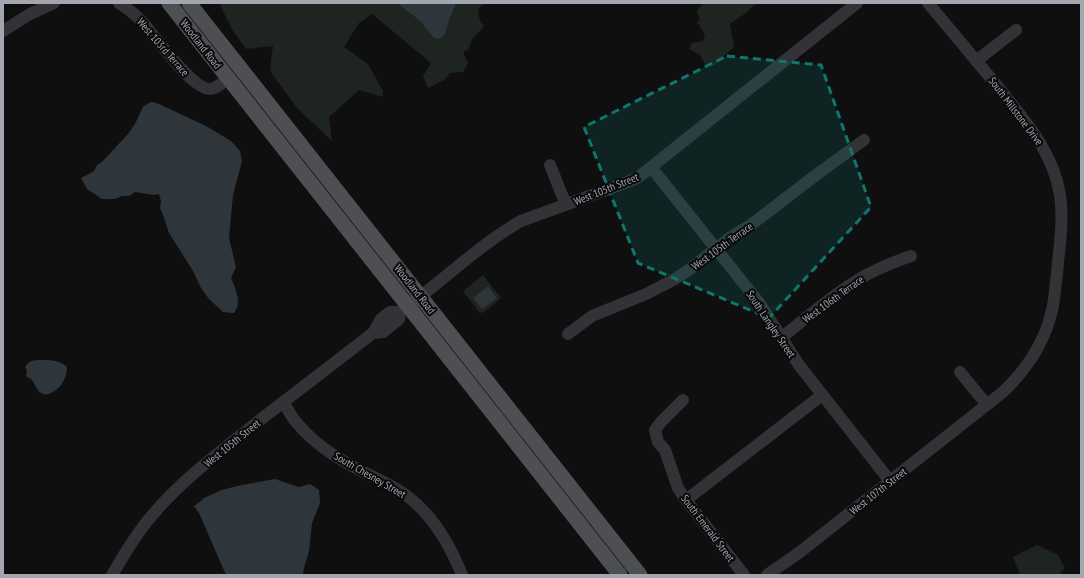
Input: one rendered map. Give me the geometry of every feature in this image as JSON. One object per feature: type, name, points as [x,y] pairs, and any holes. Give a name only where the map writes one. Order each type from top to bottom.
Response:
[{"type":"main road","name":"Woodland Road","points":[[169,3],[245,99],[404,309],[620,575]]},
{"type":"main road","name":"Woodland Road","points":[[189,3],[640,575]]},
{"type":"main road","points":[[245,99],[272,107]]},
{"type":"street","points":[[3,31],[30,14],[54,3]]},
{"type":"street","name":"West 103rd Terrace","points":[[119,3],[134,14],[144,24],[189,78],[197,84],[208,89],[212,89],[228,78]]},
{"type":"street","name":"West 105th Street","points":[[112,575],[137,535],[154,513],[196,472],[226,446],[373,333],[381,319],[390,312],[404,309],[507,230],[521,221],[636,178],[857,3]]},
{"type":"street","name":"South Millstone Drive","points":[[928,3],[1035,134],[1047,154],[1058,184],[1062,206],[1056,282]]},
{"type":"street","points":[[976,61],[1016,30]]},
{"type":"street","name":"West 105th Terrace","points":[[568,334],[592,316],[646,294],[675,279],[731,237],[752,224],[864,140]]},
{"type":"street","points":[[550,165],[566,205]]},
{"type":"street","name":"South Langley Street","points":[[651,167],[760,304],[798,365],[890,481]]},
{"type":"street","name":"West 106th Terrace","points":[[781,338],[853,282],[883,267],[911,256]]},
{"type":"street","name":"West 107th Street","points":[[767,575],[800,552],[1011,385],[1035,353],[1046,330],[1052,310],[1056,282]]},
{"type":"street","points":[[960,372],[987,405]]},
{"type":"street","points":[[686,500],[822,395]]},
{"type":"street","name":"South Emerald Street","points":[[683,400],[655,430],[658,442],[666,450],[678,488],[744,575]]},
{"type":"street","name":"South Chesney Street","points":[[283,402],[296,423],[316,442],[333,455],[407,496],[420,507],[434,522],[445,539],[455,557],[462,575]]},
{"type":"highlighted area","points":[[727,56],[821,65],[871,207],[769,318],[638,263],[584,127]]},
{"type":"shaded area","points":[[219,3],[397,3],[421,22],[433,37],[445,34],[455,8],[455,3],[485,3],[480,8],[478,14],[484,26],[472,40],[468,50],[463,52],[468,63],[463,72],[450,73],[444,80],[428,88],[423,76],[431,64],[425,58],[372,14],[359,23],[344,47],[368,64],[383,91],[383,97],[359,90],[329,117],[332,141],[297,108],[270,71],[273,46],[246,49],[233,31]]},
{"type":"shaded area","points":[[397,3],[455,3],[455,7],[445,34],[438,39],[433,37],[421,22]]},
{"type":"shaded area","points":[[703,3],[756,3],[746,13],[730,24],[734,47],[714,65],[706,66],[700,55],[689,49],[692,43],[703,41],[705,35],[697,22],[700,20],[697,11]]},
{"type":"shaded area","points":[[152,102],[208,127],[231,141],[240,151],[242,161],[233,195],[229,238],[236,267],[231,278],[238,300],[238,305],[234,313],[223,312],[209,299],[201,288],[193,271],[169,233],[160,208],[161,201],[159,194],[153,195],[135,192],[129,196],[122,196],[115,199],[102,199],[87,189],[81,178],[94,171],[97,165],[102,162],[128,134],[135,124],[143,107]]},
{"type":"shaded area","points":[[483,275],[501,298],[483,313],[479,312],[463,291]]},
{"type":"shaded area","points":[[488,286],[497,298],[482,309],[473,298]]},
{"type":"shaded area","points":[[51,360],[62,363],[67,367],[66,375],[63,383],[58,389],[51,393],[44,394],[38,390],[32,380],[26,376],[27,370],[25,367],[31,361]]},
{"type":"shaded area","points":[[275,479],[299,487],[310,484],[319,490],[320,503],[312,523],[309,551],[303,575],[226,575],[199,513],[194,506],[204,498],[222,490]]},
{"type":"shaded area","points":[[1037,545],[1058,555],[1065,568],[1058,575],[1019,575],[1013,557]]}]
